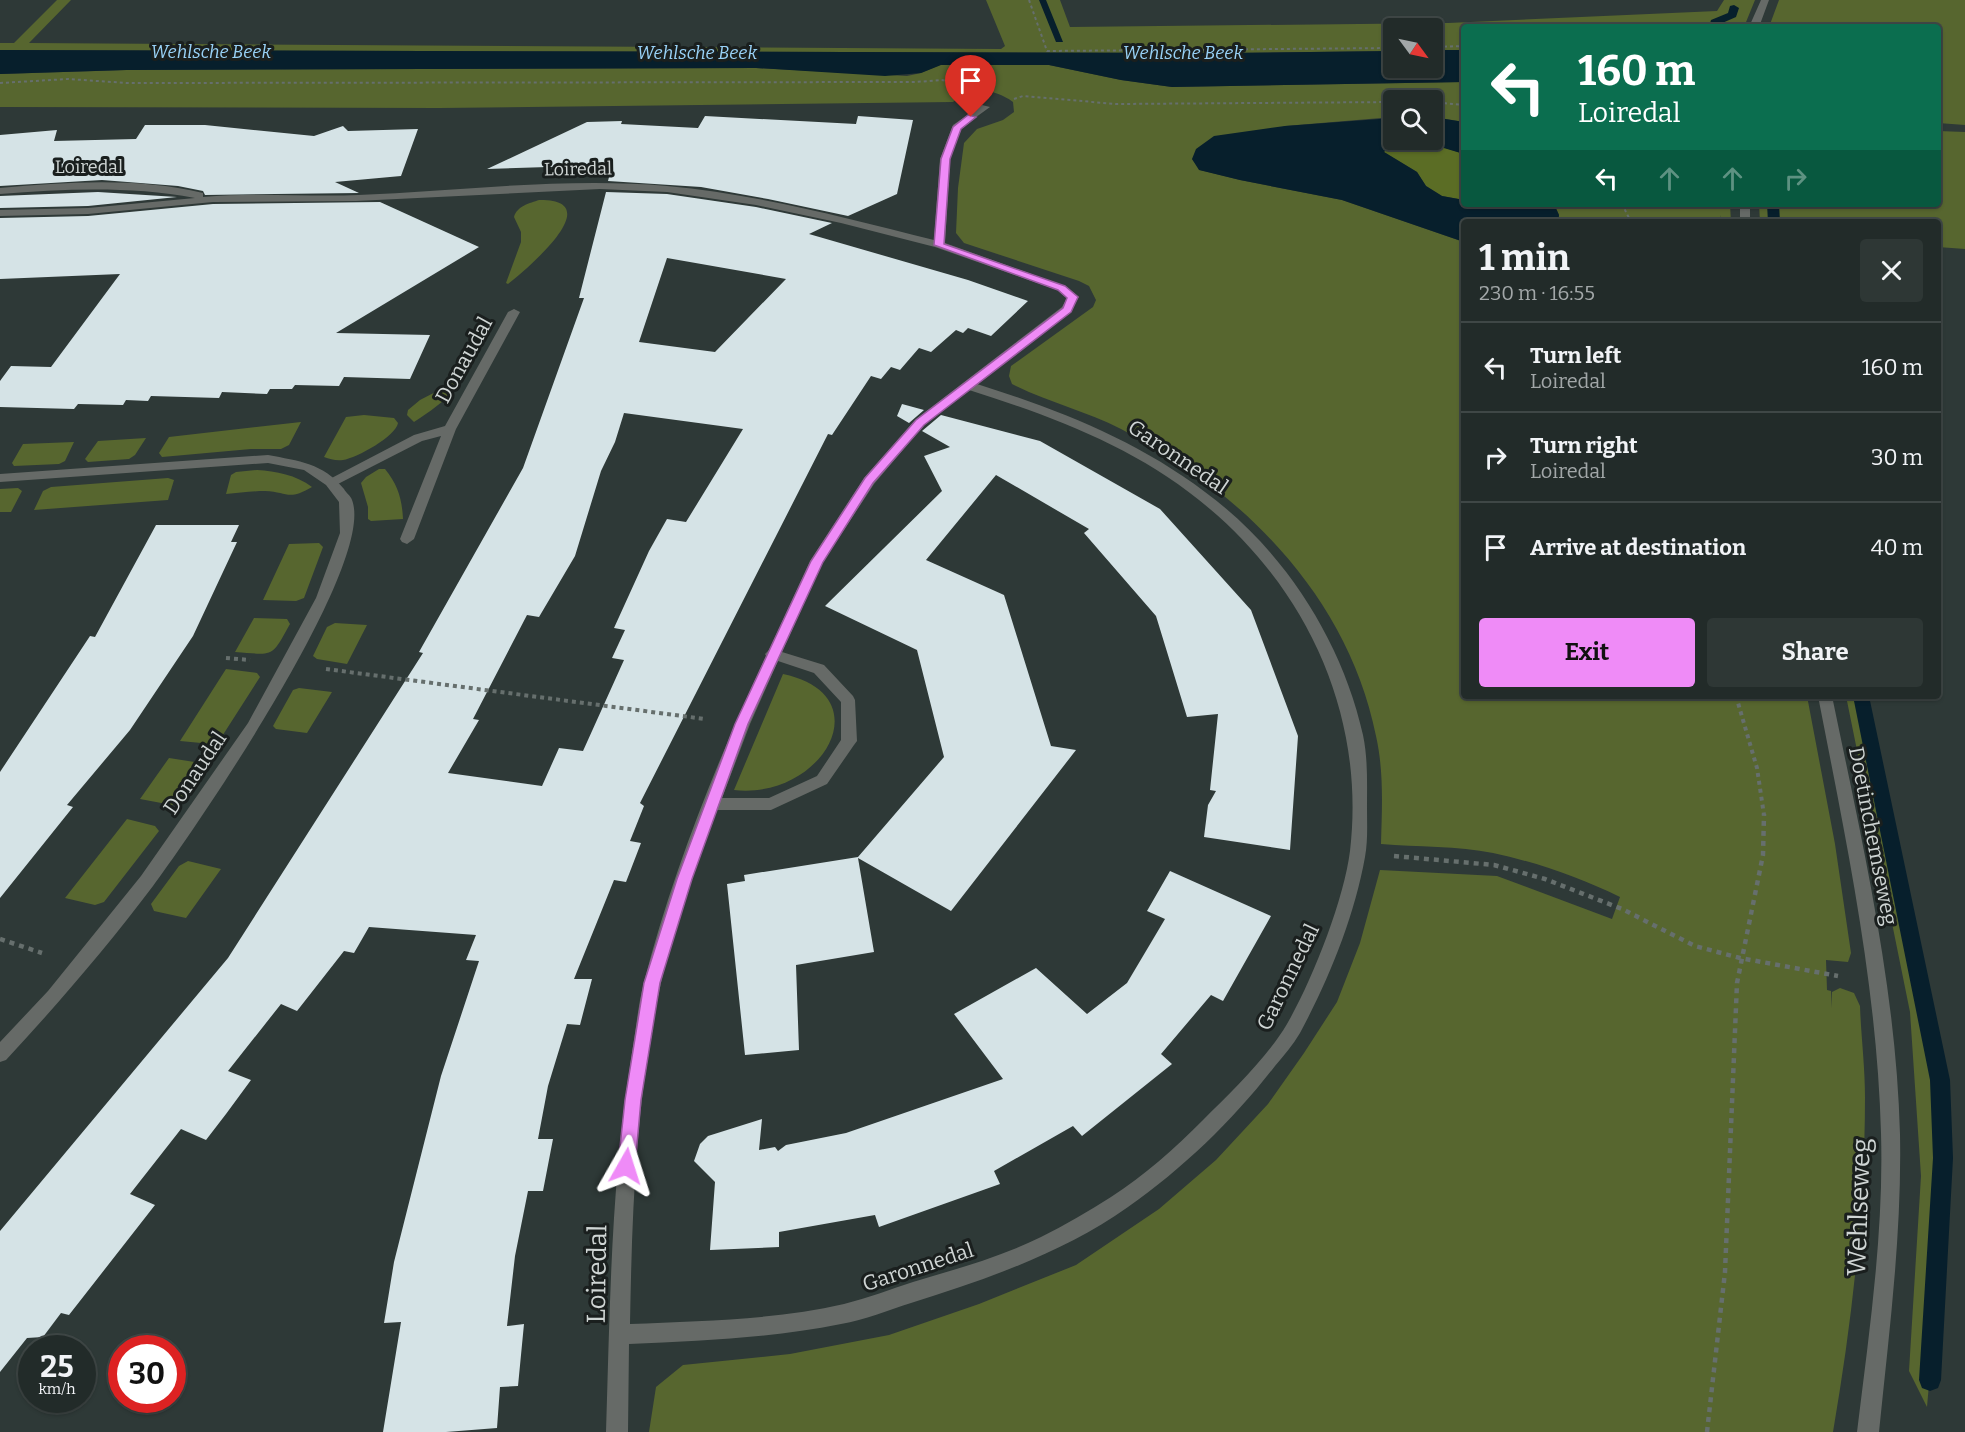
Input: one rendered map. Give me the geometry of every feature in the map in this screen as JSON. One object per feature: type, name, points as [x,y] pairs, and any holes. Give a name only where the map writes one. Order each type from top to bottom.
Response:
[{"type":"street","points":[[1755,24],[1765,0]]},
{"type":"street","points":[[939,245],[945,159],[957,127],[985,107]]},
{"type":"street","name":"Loiredal","points":[[0,191],[58,186],[160,187],[213,199]]},
{"type":"street","name":"Loiredal","points":[[0,213],[88,211],[213,199],[356,198],[600,186],[667,189],[756,202],[842,220],[939,245],[1061,288],[1073,297],[1067,309],[920,422],[869,481],[817,561],[772,654],[742,724],[684,879],[652,983],[633,1100],[622,1210],[616,1432]]},
{"type":"street","name":"Donaudal","points":[[407,538],[450,429],[514,312]]},
{"type":"street","name":"Garonnedal","points":[[620,1335],[734,1330],[844,1314],[971,1274],[1046,1245],[1120,1202],[1180,1155],[1244,1092],[1292,1031],[1323,966],[1344,909],[1358,853],[1360,771],[1355,734],[1342,692],[1322,642],[1296,594],[1254,543],[1204,497],[1153,462],[1097,432],[1033,406],[966,385]]},
{"type":"street","name":"Donaudal","points":[[331,482],[418,438],[450,429]]},
{"type":"street","name":"Donaudal","points":[[0,478],[268,459],[308,467],[331,482],[346,501],[347,533],[323,598],[258,718],[147,881],[54,996],[0,1054]]},
{"type":"street","points":[[711,804],[771,804],[822,780],[849,741],[848,700],[819,669],[772,654]]},
{"type":"street","name":"Doetinchemseweg","points":[[1826,699],[1865,895],[1879,984]]},
{"type":"street","name":"Wehlseweg","points":[[1868,1432],[1889,1221],[1889,1096],[1879,984]]},
{"type":"path","points":[[1029,0],[1047,51],[1383,48]]},
{"type":"path","points":[[1443,47],[1461,46]]},
{"type":"path","points":[[0,82],[68,78],[127,83],[916,82],[941,80],[979,87],[985,107],[1023,96],[1116,104],[1383,102]]},
{"type":"path","points":[[1443,103],[1461,105]]},
{"type":"path","points":[[357,673],[742,724]]},
{"type":"path","points":[[1707,1432],[1725,1272],[1736,994],[1740,958],[1763,855],[1764,812],[1757,768],[1737,699]]},
{"type":"path","points":[[1358,853],[1494,865],[1535,876],[1622,909],[1695,946],[1740,958],[1879,984]]},
{"type":"green space","points":[[57,0],[71,0],[29,43],[1001,49],[1005,46],[986,0],[1060,0],[1070,27],[1383,24],[1383,51],[1226,53],[0,50],[0,43],[14,43]]},
{"type":"green space","points":[[1724,0],[1755,0],[1745,24],[1461,24],[1461,50],[1443,50],[1443,23],[1717,11]]},
{"type":"green space","points":[[1779,0],[1965,0],[1965,125],[1941,123],[1941,24],[1770,24]]},
{"type":"green space","points":[[940,65],[1049,65],[1121,80],[1172,87],[1461,82],[1461,122],[1443,119],[1443,90],[1383,90],[1383,118],[1285,126],[1192,159],[1200,170],[1342,200],[1461,241],[1461,699],[1808,699],[1835,844],[1851,953],[1848,962],[1826,960],[1827,990],[1831,991],[1832,1008],[1832,992],[1840,988],[1854,993],[1860,1006],[1865,1085],[1860,1223],[1846,1349],[1833,1432],[649,1432],[656,1387],[683,1365],[790,1354],[889,1335],[979,1304],[1076,1265],[1159,1209],[1216,1160],[1268,1104],[1304,1053],[1337,1002],[1360,943],[1380,870],[1497,876],[1612,919],[1620,897],[1558,871],[1493,853],[1381,844],[1380,763],[1376,736],[1362,685],[1342,638],[1315,594],[1284,554],[1248,517],[1166,454],[1108,423],[1012,384],[1009,376],[1011,366],[1093,307],[1096,300],[1089,286],[1079,281],[964,243],[956,233],[958,188],[964,143],[977,129],[1003,120],[1014,112],[1013,102],[1005,97],[983,91],[968,94],[953,102],[439,108],[0,107],[0,74],[126,70],[756,68],[907,76]]},
{"type":"green space","points":[[1941,131],[1965,132],[1965,249],[1941,247],[1941,219],[1760,219],[1759,207],[1941,207]]},
{"type":"green space","points":[[1443,147],[1461,153],[1461,199],[1442,196],[1426,186],[1417,172],[1384,152],[1386,150],[1443,150]]},
{"type":"green space","points":[[539,200],[559,203],[567,211],[565,222],[545,251],[508,284],[506,283],[521,242],[521,232],[514,217],[521,208]]},
{"type":"green space","points":[[1555,207],[1730,207],[1731,219],[1721,219],[1720,215],[1720,219],[1558,219]]},
{"type":"green space","points":[[472,345],[478,345],[461,381],[446,399],[414,422],[407,415],[408,410],[420,400],[449,385]]},
{"type":"green space","points":[[364,415],[394,418],[398,423],[391,434],[375,446],[357,455],[340,460],[324,457],[346,417]]},
{"type":"green space","points":[[301,422],[289,445],[281,449],[251,449],[162,457],[159,453],[169,437]]},
{"type":"green space","points":[[146,438],[135,455],[129,459],[88,462],[85,459],[98,441]]},
{"type":"green space","points":[[74,442],[65,461],[59,464],[14,466],[12,463],[23,444]]},
{"type":"green space","points":[[379,469],[385,469],[396,487],[403,519],[371,521],[368,519],[368,507],[361,483]]},
{"type":"green space","points":[[257,470],[286,474],[312,487],[293,495],[265,491],[226,494],[231,475],[236,472]]},
{"type":"green space","points":[[168,478],[174,480],[168,500],[34,510],[43,491],[51,487]]},
{"type":"green space","points":[[18,488],[22,491],[11,512],[0,512],[0,489]]},
{"type":"green space","points":[[319,543],[323,547],[304,598],[296,601],[263,600],[289,544]]},
{"type":"green space","points":[[254,618],[287,619],[290,624],[275,649],[270,652],[258,654],[235,652]]},
{"type":"green space","points":[[335,623],[367,625],[347,664],[317,659],[313,656],[327,627]]},
{"type":"green space","points":[[226,669],[257,673],[260,677],[219,741],[212,744],[180,741]]},
{"type":"green space","points":[[783,674],[813,685],[830,702],[835,723],[829,744],[815,763],[793,779],[765,789],[734,790]]},
{"type":"green space","points":[[299,688],[332,692],[307,733],[276,729],[273,726],[293,690]]},
{"type":"green space","points":[[1847,699],[1862,699],[1940,1080],[1943,1158],[1937,1292],[1927,1407],[1909,1371],[1921,1176],[1910,1012]]},
{"type":"green space","points":[[169,758],[201,763],[204,768],[180,801],[172,805],[140,799]]},
{"type":"green space","points":[[127,819],[155,826],[159,831],[104,902],[95,905],[65,898]]},
{"type":"green space","points":[[188,861],[221,869],[186,918],[154,911],[151,904],[179,866]]},
{"type":"water","points":[[1039,0],[1046,0],[1063,42],[1056,42]]},
{"type":"water","name":"Wehlsche Beek","points":[[0,50],[1226,53],[1383,51],[1383,78],[1443,78],[1443,50],[1461,50],[1461,82],[1172,87],[1121,80],[1049,65],[941,65],[921,73],[885,76],[756,68],[126,70],[0,74]]},
{"type":"water","points":[[1383,119],[1383,150],[1386,150],[1384,152],[1417,172],[1426,186],[1442,196],[1461,199],[1461,207],[1555,207],[1558,219],[1461,219],[1461,241],[1342,200],[1199,170],[1192,159],[1196,149],[1214,136],[1285,126]]},
{"type":"water","points":[[1443,119],[1461,122],[1461,153],[1443,148]]},
{"type":"building","points":[[705,116],[856,124],[858,116],[913,120],[897,194],[848,216],[701,187],[608,181],[612,165],[487,169],[587,122],[622,121],[621,124],[698,128]]},
{"type":"building","points":[[145,125],[205,125],[314,136],[343,126],[348,131],[418,129],[401,176],[335,182],[359,193],[205,195],[203,191],[178,186],[102,180],[0,186],[0,135],[57,130],[54,141],[136,139]]},
{"type":"building","points":[[98,192],[177,197],[88,206],[0,208],[0,196]]},
{"type":"building","points":[[606,192],[667,194],[756,207],[832,223],[809,234],[968,280],[1028,301],[991,336],[968,328],[963,333],[956,330],[931,352],[919,348],[900,370],[891,367],[881,379],[871,376],[832,435],[828,434],[640,803],[644,806],[630,841],[641,843],[626,882],[614,880],[574,979],[592,979],[580,1025],[567,1024],[548,1086],[538,1139],[553,1139],[543,1191],[528,1191],[515,1256],[507,1326],[524,1324],[518,1386],[500,1387],[497,1428],[446,1432],[383,1432],[401,1322],[384,1323],[394,1262],[441,1076],[479,961],[466,960],[476,935],[369,927],[354,953],[344,951],[297,1011],[281,1004],[228,1071],[251,1080],[226,1114],[206,1140],[181,1129],[130,1194],[155,1205],[69,1315],[61,1313],[44,1335],[18,1335],[18,1349],[0,1372],[0,1231],[228,958],[423,653],[419,652],[523,468],[584,298],[579,298]],"holes":[[[667,258],[786,279],[715,352],[639,342]],[[624,413],[743,429],[686,522],[667,519],[649,551],[614,628],[625,630],[612,658],[624,660],[583,751],[559,748],[542,786],[448,773],[479,720],[473,719],[527,615],[539,617],[575,556],[601,471],[615,442]]]},
{"type":"building","points":[[380,202],[479,247],[336,333],[430,335],[410,379],[344,377],[339,386],[295,385],[292,389],[270,389],[267,394],[222,392],[219,398],[151,396],[148,401],[126,400],[123,405],[78,404],[74,409],[0,407],[0,381],[11,366],[51,367],[120,274],[0,279],[0,218],[88,216],[213,204]]},
{"type":"building","points":[[902,404],[924,410],[909,423],[897,416]]},
{"type":"building","points":[[941,415],[1040,441],[1160,509],[1251,610],[1298,736],[1290,850],[1204,837],[1208,805],[1216,791],[1210,790],[1218,714],[1187,717],[1156,616],[1084,533],[1089,529],[996,475],[926,560],[1004,595],[1051,746],[1076,750],[951,911],[858,858],[874,952],[796,965],[799,1050],[745,1055],[727,884],[745,881],[744,875],[858,857],[944,757],[917,650],[825,606],[942,491],[924,456],[950,447],[922,431]]},
{"type":"building","points":[[156,525],[239,525],[231,542],[237,542],[193,636],[130,730],[67,805],[73,807],[0,898],[0,772],[90,636],[95,637]]},
{"type":"building","points":[[1170,871],[1271,916],[1223,1001],[1211,995],[1161,1054],[1172,1064],[1082,1136],[1073,1126],[994,1171],[1000,1184],[879,1227],[875,1215],[779,1232],[779,1247],[710,1250],[715,1182],[694,1161],[700,1144],[708,1136],[762,1119],[759,1150],[775,1147],[778,1151],[786,1145],[846,1133],[1003,1079],[954,1014],[1036,968],[1087,1014],[1127,983],[1165,919],[1147,911]]},
{"type":"waterway","points":[[1715,24],[1732,15],[1734,8]]},
{"type":"waterway","points":[[1773,207],[1774,219]]},
{"type":"waterway","points":[[1862,699],[1940,1080],[1943,1158],[1930,1380]]},
{"type":"route","points":[[626,1166],[633,1100],[652,983],[684,879],[742,724],[772,654],[817,561],[869,481],[920,422],[1067,309],[1073,297],[1061,288],[939,245],[945,159],[957,127],[971,117]]}]
